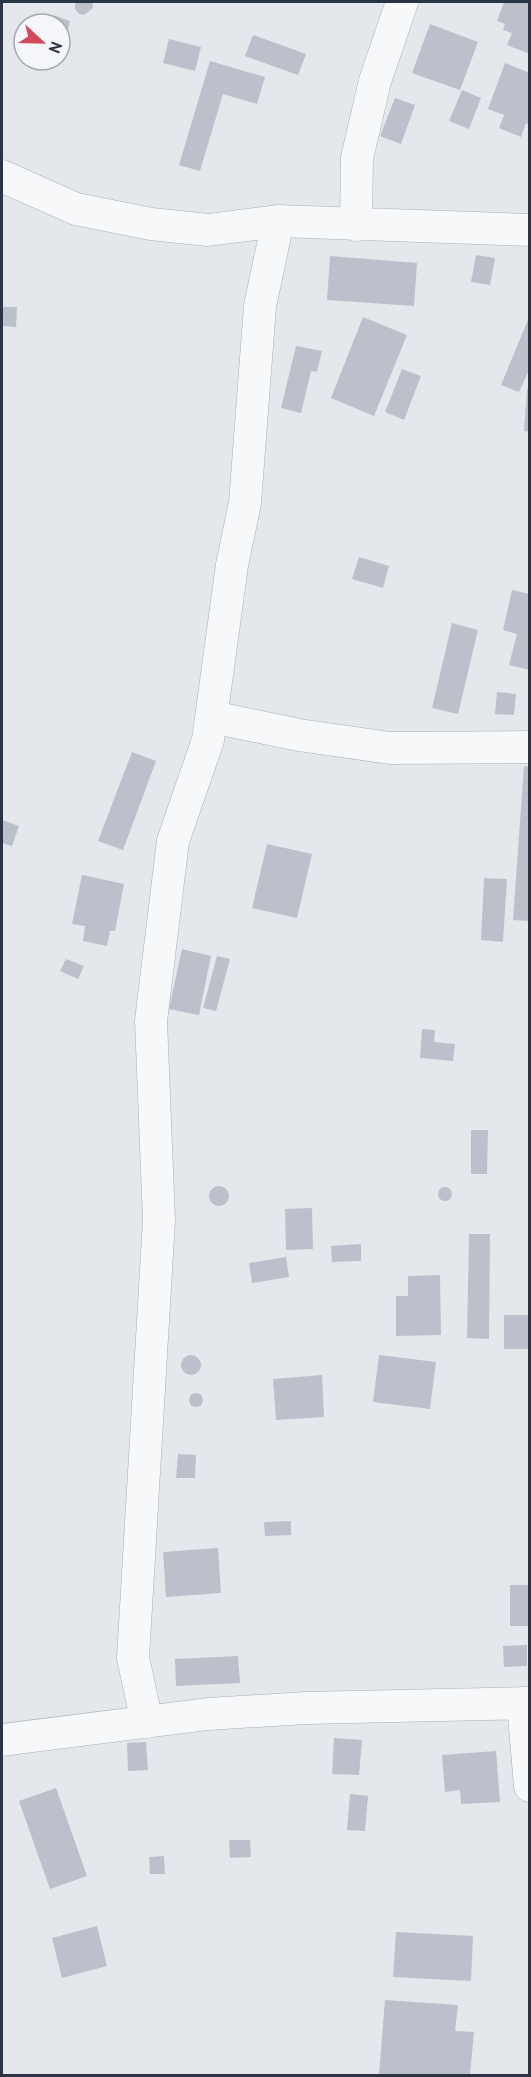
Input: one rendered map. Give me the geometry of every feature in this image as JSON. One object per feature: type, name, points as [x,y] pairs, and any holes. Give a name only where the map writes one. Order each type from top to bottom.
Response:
[{"type":"street","points":[[356,225],[357,158],[375,81],[402,2]]},
{"type":"street","points":[[2,176],[76,209],[151,224],[208,230],[278,221],[530,230]]},
{"type":"street","points":[[147,1722],[133,1658],[159,1220],[151,1021],[173,841],[208,740],[212,717],[232,565],[245,503],[260,306],[278,221]]},
{"type":"street","points":[[212,717],[299,735],[390,748],[530,747]]},
{"type":"street","points":[[2,1740],[208,1714],[306,1708],[526,1703],[530,1786]]},
{"type":"building","points":[[75,2],[92,2],[93,8],[84,15],[79,14],[75,9]]},
{"type":"building","points":[[504,2],[530,2],[530,54],[507,45],[512,33],[503,30],[505,24],[497,21]]},
{"type":"building","points":[[430,24],[478,42],[460,90],[412,73]]},
{"type":"building","points":[[253,35],[306,54],[298,75],[245,56]]},
{"type":"building","points":[[169,39],[201,47],[195,71],[163,63]]},
{"type":"building","points":[[210,61],[265,77],[257,104],[223,94],[200,171],[179,165]]},
{"type":"building","points":[[505,63],[530,73],[530,125],[526,123],[521,137],[499,128],[504,115],[488,109]]},
{"type":"building","points":[[462,90],[481,98],[469,129],[449,121]]},
{"type":"building","points":[[395,98],[415,105],[401,144],[380,136]]},
{"type":"building","points":[[476,255],[495,258],[490,285],[471,282]]},
{"type":"building","points":[[330,256],[417,263],[414,306],[327,300]]},
{"type":"building","points":[[2,307],[17,307],[16,327],[2,326]]},
{"type":"building","points":[[530,315],[530,368],[519,392],[501,385]]},
{"type":"building","points":[[363,317],[407,335],[374,416],[331,398]]},
{"type":"building","points":[[296,346],[322,351],[317,372],[311,371],[301,413],[281,408]]},
{"type":"building","points":[[402,369],[421,376],[404,420],[385,412]]},
{"type":"building","points":[[527,389],[530,389],[530,432],[524,431]]},
{"type":"building","points":[[359,557],[389,566],[383,588],[352,579]]},
{"type":"building","points":[[512,590],[530,594],[530,670],[509,665],[517,634],[503,630]]},
{"type":"building","points":[[452,623],[478,630],[458,714],[432,708]]},
{"type":"building","points":[[497,692],[516,694],[514,715],[495,714]]},
{"type":"building","points":[[132,752],[156,761],[123,850],[98,841]]},
{"type":"building","points":[[524,766],[530,767],[530,921],[513,920]]},
{"type":"building","points":[[2,820],[19,826],[12,846],[2,843]]},
{"type":"building","points":[[267,844],[312,854],[297,918],[252,908]]},
{"type":"building","points":[[82,875],[124,884],[115,931],[110,931],[107,946],[83,941],[85,926],[72,924]]},
{"type":"building","points":[[484,878],[507,879],[503,942],[481,940]]},
{"type":"building","points":[[182,949],[211,956],[199,1015],[169,1009]]},
{"type":"building","points":[[217,956],[230,959],[216,1011],[203,1008]]},
{"type":"building","points":[[66,959],[84,966],[78,979],[60,971]]},
{"type":"building","points":[[422,1029],[435,1030],[434,1042],[455,1044],[453,1061],[420,1058]]},
{"type":"building","points":[[471,1130],[488,1130],[487,1174],[471,1174]]},
{"type":"building","points":[[219,1186],[226,1189],[229,1196],[226,1203],[219,1206],[212,1203],[209,1196],[212,1189]]},
{"type":"building","points":[[445,1187],[450,1189],[452,1194],[450,1199],[445,1201],[440,1199],[438,1194],[440,1189]]},
{"type":"building","points":[[312,1208],[313,1249],[286,1250],[285,1209]]},
{"type":"building","points":[[469,1234],[490,1234],[489,1339],[467,1338]]},
{"type":"building","points":[[361,1244],[361,1261],[332,1262],[331,1246]]},
{"type":"building","points":[[286,1257],[289,1277],[252,1283],[249,1263]]},
{"type":"building","points":[[440,1275],[441,1335],[396,1336],[396,1296],[408,1296],[408,1276]]},
{"type":"building","points":[[504,1315],[530,1315],[530,1349],[504,1349]]},
{"type":"building","points":[[191,1355],[198,1358],[201,1365],[198,1372],[191,1375],[184,1372],[181,1365],[184,1358]]},
{"type":"building","points":[[379,1355],[436,1362],[430,1409],[373,1402]]},
{"type":"building","points":[[322,1375],[324,1417],[276,1420],[273,1379]]},
{"type":"building","points":[[196,1393],[201,1395],[203,1400],[201,1405],[196,1407],[191,1405],[189,1400],[191,1395]]},
{"type":"building","points":[[178,1454],[196,1455],[195,1478],[176,1478]]},
{"type":"building","points":[[291,1521],[291,1535],[265,1536],[264,1522]]},
{"type":"building","points":[[218,1548],[221,1593],[166,1597],[163,1552]]},
{"type":"building","points":[[510,1585],[530,1585],[530,1626],[510,1626]]},
{"type":"building","points":[[527,1645],[527,1666],[504,1667],[503,1646]]},
{"type":"building","points":[[238,1656],[240,1683],[176,1686],[175,1659]]},
{"type":"building","points":[[334,1738],[362,1740],[359,1775],[332,1774]]},
{"type":"building","points":[[146,1742],[148,1770],[128,1771],[127,1743]]},
{"type":"building","points":[[496,1751],[500,1802],[461,1804],[460,1790],[445,1792],[442,1755]]},
{"type":"building","points":[[56,1788],[87,1876],[50,1889],[19,1801]]},
{"type":"building","points":[[350,1794],[368,1796],[365,1831],[347,1830]]},
{"type":"building","points":[[229,1840],[250,1840],[251,1857],[230,1858]]},
{"type":"building","points":[[164,1856],[165,1874],[150,1874],[149,1857]]},
{"type":"building","points":[[97,1926],[107,1966],[62,1978],[52,1938]]},
{"type":"building","points":[[396,1932],[473,1936],[471,1981],[393,1977]]},
{"type":"building","points":[[385,2000],[458,2005],[455,2031],[474,2032],[470,2075],[379,2076]]}]
